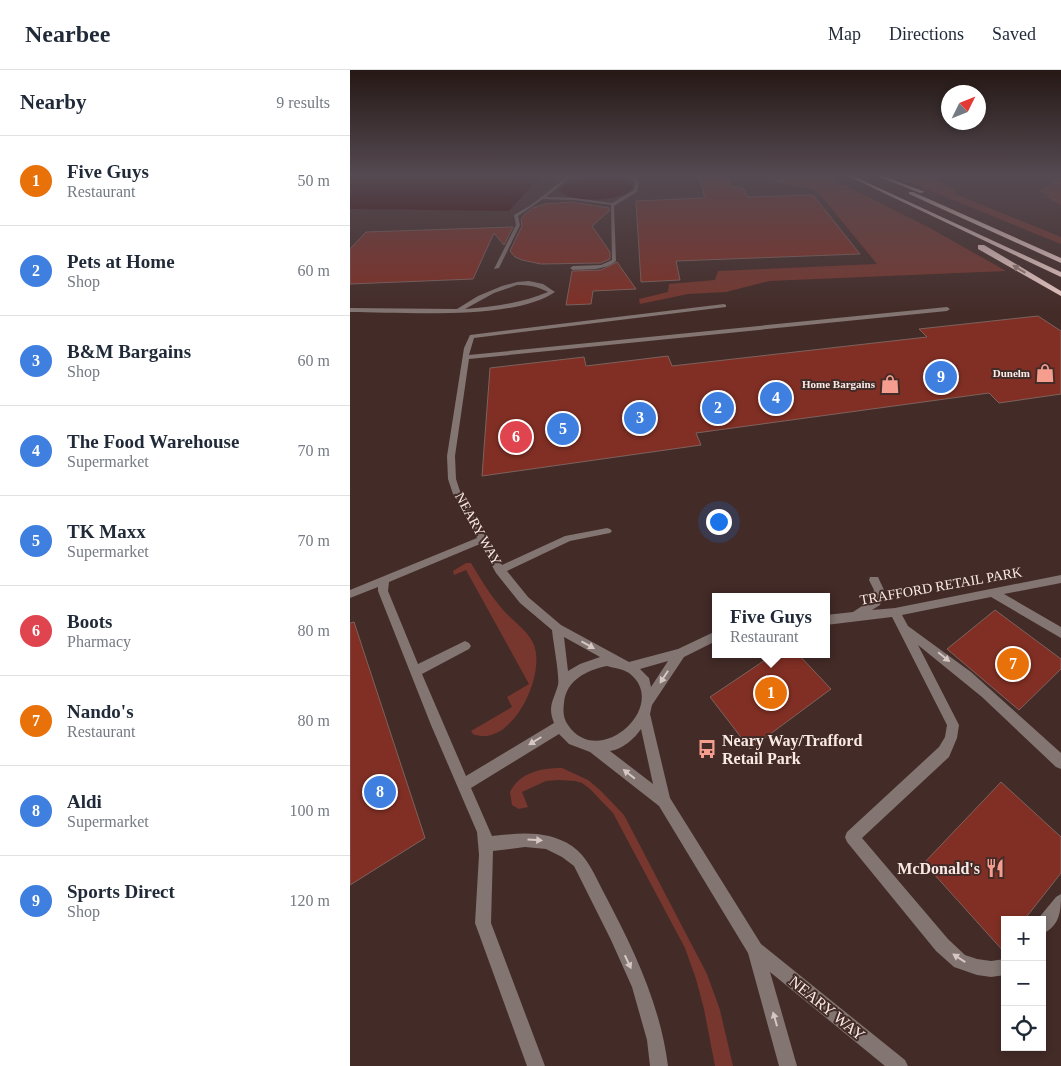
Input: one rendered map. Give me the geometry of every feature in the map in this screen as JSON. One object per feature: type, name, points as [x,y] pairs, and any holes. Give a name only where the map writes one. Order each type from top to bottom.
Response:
[{"type":"highway","points":[[940,222],[1061,294]]},
{"type":"highway","points":[[951,222],[1061,275]]},
{"type":"highway","points":[[977,222],[1061,260]]},
{"type":"lane","points":[[496,268],[518,226],[517,222]]},
{"type":"lane","points":[[574,268],[611,264],[614,260],[613,222]]},
{"type":"lane","points":[[350,310],[459,310],[505,308],[539,300],[552,292],[545,286],[531,283],[508,286],[488,293],[459,310]]},
{"type":"lane","points":[[724,306],[472,336],[467,352],[947,309]]},
{"type":"lane","name":"NEARY WAY","points":[[467,352],[450,467],[457,494],[481,540],[500,570],[524,600],[557,628],[624,665]]},
{"type":"lane","points":[[500,570],[568,538],[607,532]]},
{"type":"lane","points":[[350,594],[481,540]]},
{"type":"lane","name":"TRAFFORD RETAIL PARK","points":[[830,620],[895,612],[1061,579]]},
{"type":"lane","points":[[849,618],[861,613],[876,602],[879,590],[874,580]]},
{"type":"lane","points":[[384,581],[383,591],[415,672],[484,832],[487,844],[482,902],[483,923],[536,1066]]},
{"type":"lane","points":[[993,592],[1061,633]]},
{"type":"lane","points":[[895,612],[954,725],[951,738],[944,752],[852,837],[942,945],[960,961],[977,967],[992,969],[1001,968]]},
{"type":"lane","points":[[557,628],[564,685]]},
{"type":"lane","points":[[904,629],[932,647],[980,686],[1061,762]]},
{"type":"lane","points":[[624,665],[680,653],[712,638]]},
{"type":"lane","points":[[415,672],[465,646]]},
{"type":"lane","points":[[649,701],[647,687],[640,675],[624,665],[607,661],[583,668],[564,685],[558,698],[556,712],[560,726],[568,736],[580,744],[594,747],[610,746],[624,739],[636,729],[645,717],[649,701],[680,653]]},
{"type":"lane","name":"NEARY WAY","points":[[645,717],[664,801],[755,950],[788,1066]]},
{"type":"lane","points":[[463,785],[560,726]]},
{"type":"lane","name":"NEARY WAY","points":[[594,747],[664,801]]},
{"type":"lane","points":[[487,844],[527,840],[548,841],[565,849],[578,861],[642,989],[653,1022],[659,1066]]},
{"type":"lane","points":[[1046,921],[1061,902]]},
{"type":"lane","name":"NEARY WAY","points":[[755,950],[899,1066]]},
{"type":"shaded area","points":[[843,222],[919,222],[1006,271],[769,281],[726,292],[688,294],[640,304],[639,299],[668,292],[669,284],[715,280],[718,271],[877,264]]},
{"type":"shaded area","points":[[1008,222],[1025,222],[1061,237],[1061,244]]},
{"type":"shaded area","points":[[466,563],[471,563],[499,605],[532,640],[536,658],[535,674],[530,691],[522,707],[512,721],[500,731],[487,736],[473,734],[471,731],[512,707],[507,697],[529,684],[466,570],[454,575],[453,571]]},
{"type":"shaded area","points":[[562,768],[588,780],[624,815],[707,974],[720,1010],[733,1066],[715,1066],[704,1009],[685,948],[613,813],[590,789],[582,783],[575,781],[546,781],[522,792],[528,807],[519,809],[512,805],[510,792],[520,780],[539,770]]},
{"type":"building","points":[[521,222],[596,222],[592,226],[610,252],[610,259],[601,263],[541,264],[522,260],[515,257],[510,251],[522,226]]},
{"type":"building","points":[[637,222],[835,222],[860,254],[676,261],[680,280],[641,282]]},
{"type":"building","points":[[513,227],[504,245],[494,233],[473,279],[350,284],[350,249],[366,232]]},
{"type":"building","points":[[617,262],[636,289],[593,291],[591,304],[566,305],[572,271],[601,270]]},
{"type":"building","points":[[1038,316],[1061,331],[1061,394],[999,403],[989,393],[696,433],[701,445],[482,476],[490,368],[584,357],[586,366],[668,356],[672,366],[927,337],[919,329]]},
{"type":"building","points":[[995,610],[1061,659],[1061,669],[1019,710],[947,649]]},
{"type":"building","points":[[354,622],[425,838],[350,885],[350,623]]},
{"type":"building","points":[[768,658],[802,658],[831,689],[750,749],[710,697]]},
{"type":"building","name":"McDonald's","points":[[1001,782],[1061,837],[1061,873],[1027,916],[1001,916],[1001,949],[924,863]]},
{"type":"place","name":"Dunelm","points":[[1045,373]]},
{"type":"place","name":"Sports Direct","points":[[941,377]]},
{"type":"place","name":"Home Bargains","points":[[890,384]]},
{"type":"place","name":"The Food Warehouse","points":[[776,398]]},
{"type":"place","name":"Pets at Home","points":[[718,408]]},
{"type":"place","name":"B&M Bargains","points":[[640,418]]},
{"type":"place","name":"TK Maxx","points":[[563,429]]},
{"type":"place","name":"Boots","points":[[516,437]]},
{"type":"place","name":"Nando's","points":[[1013,664]]},
{"type":"place","name":"Five Guys","points":[[771,693]]},
{"type":"place","name":"Neary Way/Trafford Retail Park","points":[[707,749]]},
{"type":"place","name":"Aldi","points":[[380,792]]},
{"type":"place","name":"McDonald's","points":[[995,868]]}]
